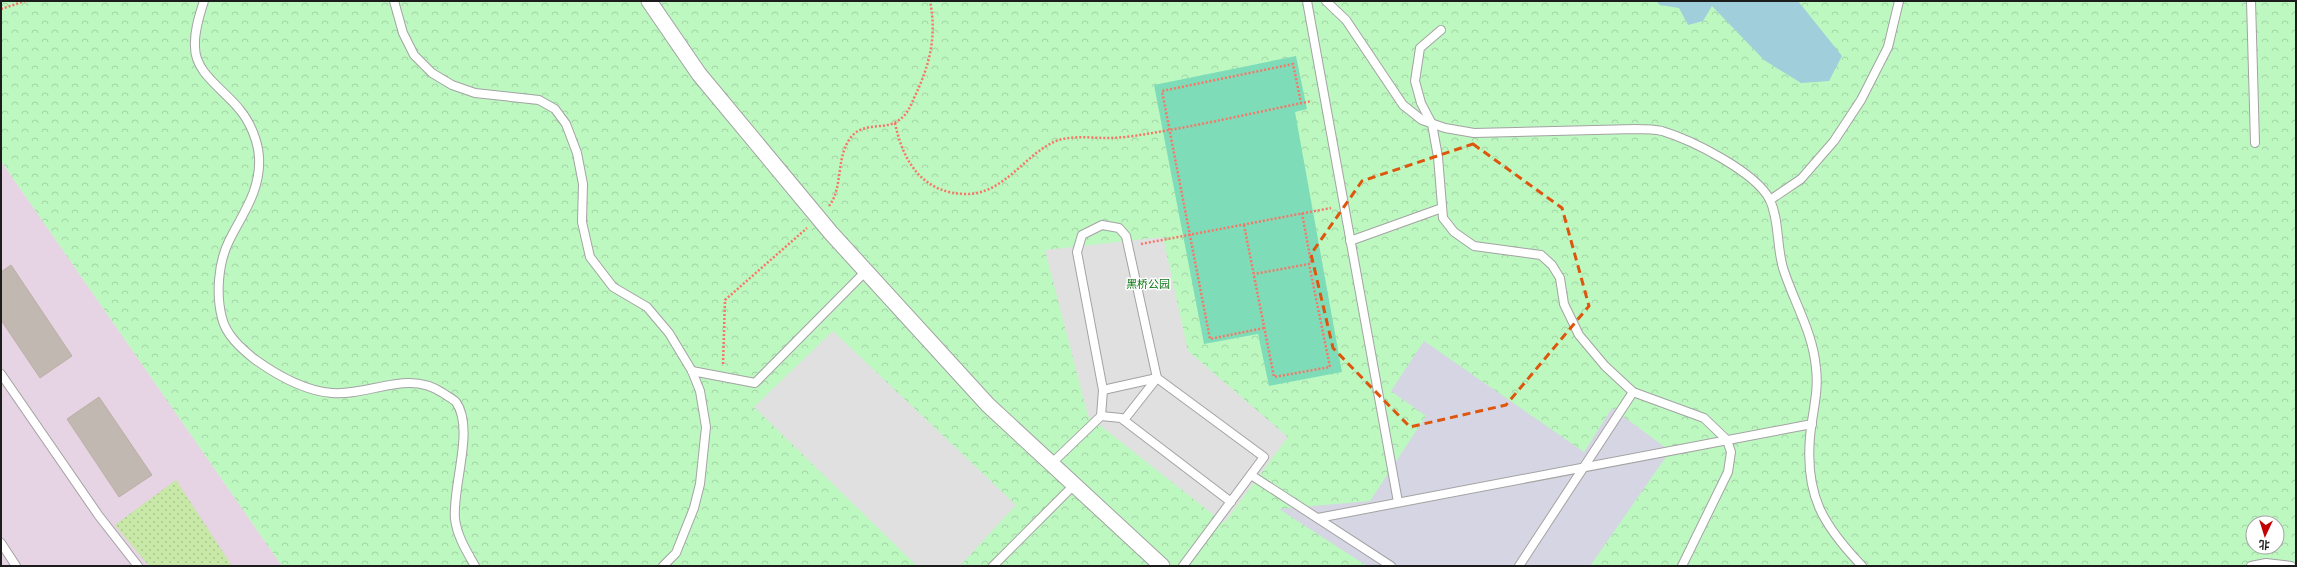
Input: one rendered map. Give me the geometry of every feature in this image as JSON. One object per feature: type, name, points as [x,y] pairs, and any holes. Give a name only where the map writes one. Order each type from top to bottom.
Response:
[{"type":"street","points":[[649,1],[699,74],[819,218],[866,271],[988,405],[1162,566]]},
{"type":"lane","points":[[204,1],[197,24],[195,48],[199,65],[241,110],[253,131],[259,156],[257,180],[252,201],[228,242],[220,266],[222,320],[234,341],[254,358],[294,381],[316,390],[333,393],[354,392],[410,382],[427,384],[455,401],[462,414],[464,441],[456,492],[456,521],[464,546],[475,566]]},
{"type":"lane","points":[[394,1],[403,33],[414,56],[432,73],[452,85],[475,93],[540,100],[555,109],[566,124],[577,154],[583,184],[582,222],[590,257],[613,286],[647,307],[669,333],[692,371],[700,391],[706,427],[700,484],[694,508],[676,553],[663,566]]},
{"type":"lane","points":[[1307,1],[1398,502]]},
{"type":"lane","points":[[1326,1],[1346,20],[1403,104],[1422,120],[1432,124],[1474,133],[1628,129],[1661,130],[1692,141],[1723,160],[1760,187],[1770,200],[1776,222],[1777,244],[1784,271],[1813,344],[1817,390],[1812,424],[1809,466],[1811,486],[1818,507],[1841,543],[1862,566]]},
{"type":"lane","points":[[1770,200],[1801,179],[1834,141],[1861,100],[1888,47],[1899,1]]},
{"type":"lane","points":[[2251,1],[2255,143]]},
{"type":"lane","points":[[1441,30],[1420,48],[1416,63],[1415,81],[1421,103],[1432,124],[1438,157],[1443,218],[1454,232],[1474,246],[1541,255],[1552,265],[1560,278],[1564,304],[1579,335],[1606,366],[1633,392],[1704,418],[1727,440],[1732,452],[1728,472],[1682,566]]},
{"type":"lane","points":[[1350,240],[1442,208]]},
{"type":"lane","points":[[1051,464],[1101,416],[1103,390],[1077,252],[1082,235],[1102,225],[1119,228],[1126,236],[1129,246],[1157,378],[1264,457],[1183,566]]},
{"type":"lane","points":[[692,371],[755,383],[866,271]]},
{"type":"lane","points":[[1,374],[100,516],[138,566]]},
{"type":"lane","points":[[1103,390],[1157,378]]},
{"type":"lane","points":[[1124,420],[1157,378]]},
{"type":"lane","points":[[1519,566],[1633,392]]},
{"type":"lane","points":[[1101,416],[1124,420],[1231,502]]},
{"type":"lane","points":[[1318,518],[1812,424]]},
{"type":"lane","points":[[1251,475],[1391,566]]},
{"type":"lane","points":[[993,566],[1074,485]]},
{"type":"lane","points":[[1,543],[16,566]]},
{"type":"lane","points":[[2251,566],[2266,563],[2291,566]]},
{"type":"path","points":[[1,9],[26,1]]},
{"type":"path","points":[[722,377],[725,300],[819,218],[833,200],[842,158],[849,139],[862,129],[895,123],[907,114],[928,68],[933,40],[930,1]]},
{"type":"path","points":[[1264,328],[1210,339],[1162,91],[1293,64],[1301,103]]},
{"type":"path","points":[[895,123],[901,145],[912,167],[925,182],[945,191],[968,194],[986,191],[1045,147],[1058,141],[1081,137],[1108,138],[1170,129],[1324,98]]},
{"type":"path","points":[[1129,246],[1344,205]]},
{"type":"path","points":[[1244,224],[1274,377],[1330,366],[1309,264],[1311,262],[1302,213]]},
{"type":"path","points":[[1254,274],[1309,264]]},
{"type":"highlighted area","points":[[1473,144],[1562,208],[1589,306],[1506,405],[1410,427],[1333,348],[1311,254],[1362,181]]},
{"type":"shaded area","points":[[1,161],[282,566],[1,566]]},
{"type":"shaded area","points":[[1163,237],[1188,351],[1288,437],[1224,523],[1088,416],[1045,250]]},
{"type":"shaded area","points":[[833,331],[1016,505],[960,566],[917,566],[754,407]]},
{"type":"shaded area","points":[[1424,341],[1584,452],[1612,408],[1670,451],[1590,566],[1367,566],[1279,509],[1370,501],[1426,416],[1391,391]]},
{"type":"green space","name":"黑桥公园","points":[[1,1],[2296,1],[2296,566],[282,566],[1,161]]},
{"type":"green space","points":[[1296,56],[1307,109],[1295,112],[1342,372],[1269,386],[1258,334],[1204,344],[1154,85]]},
{"type":"green space","points":[[176,480],[232,566],[149,566],[115,525]]},
{"type":"water","points":[[1656,1],[1798,1],[1842,56],[1829,81],[1801,83],[1764,60],[1712,6],[1703,21],[1688,25],[1679,8],[1660,5]]},
{"type":"building","points":[[11,265],[72,356],[40,378],[1,320],[1,272]]},
{"type":"building","points":[[99,397],[152,475],[119,497],[67,419]]}]
